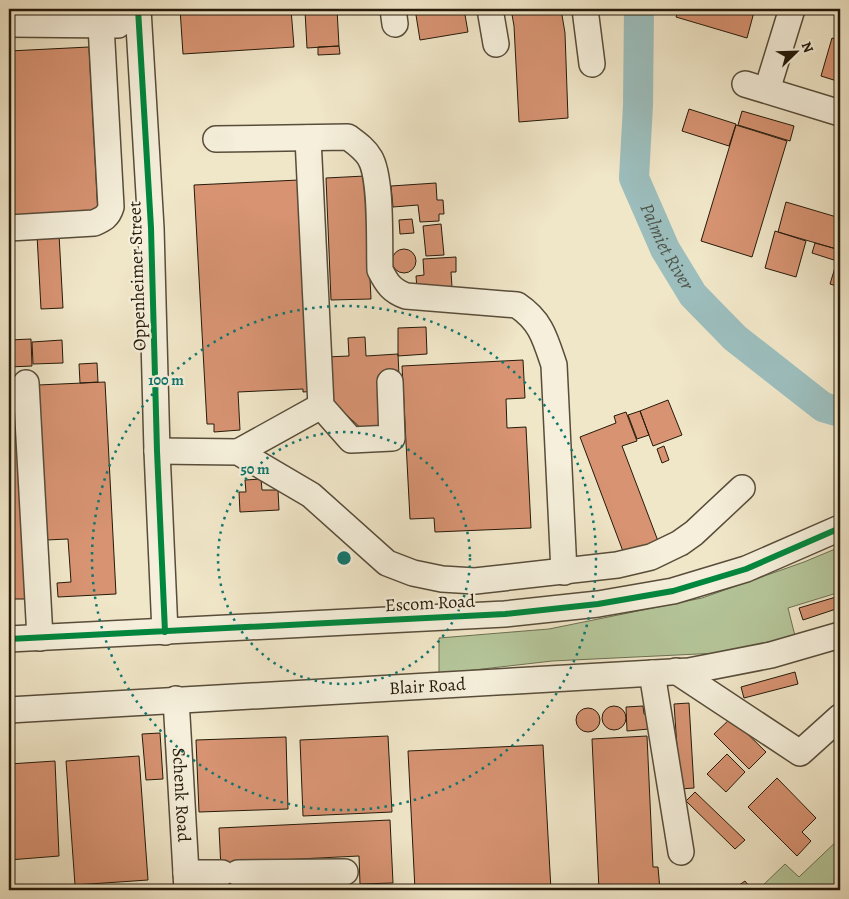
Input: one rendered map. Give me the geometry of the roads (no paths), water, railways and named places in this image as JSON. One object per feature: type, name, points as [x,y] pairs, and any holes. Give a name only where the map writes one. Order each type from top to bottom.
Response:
[{"type":"street","points":[[490,9],[496,44]]},
{"type":"street","points":[[585,9],[592,64]]},
{"type":"street","points":[[792,9],[756,87],[840,113]]},
{"type":"street","points":[[9,24],[101,25],[138,17]]},
{"type":"street","name":"Oppenheimer Street","points":[[138,17],[151,228],[157,451],[165,632]]},
{"type":"street","points":[[9,228],[94,222],[105,218],[109,213],[111,207],[101,25]]},
{"type":"street","points":[[216,139],[348,137],[371,159],[376,176],[380,270],[386,283],[394,292],[406,296],[517,306],[532,315],[543,333],[554,373],[564,572]]},
{"type":"street","points":[[308,138],[321,406],[351,440],[392,438],[390,382]]},
{"type":"street","points":[[26,383],[40,638]]},
{"type":"street","points":[[157,451],[238,452],[321,406]]},
{"type":"street","points":[[238,452],[311,495],[387,563],[413,573],[442,579],[475,581],[564,572],[618,565],[651,557],[670,549],[694,533],[742,488]]},
{"type":"street","name":"Escom Road","points":[[9,639],[505,614],[598,604],[673,591],[746,569],[840,528]]},
{"type":"street","name":"Blair Road","points":[[9,710],[664,672],[771,655],[840,634]]},
{"type":"street","points":[[664,672],[800,753],[840,717]]},
{"type":"street","points":[[664,672],[681,852]]},
{"type":"street","name":"Schenk Road","points":[[176,699],[186,882]]},
{"type":"street","points":[[186,882],[230,873],[345,872]]},
{"type":"waterway","name":"Palmiet River","points":[[639,9],[638,105],[634,178],[665,249],[693,295],[735,338],[823,407],[840,412]]}]
